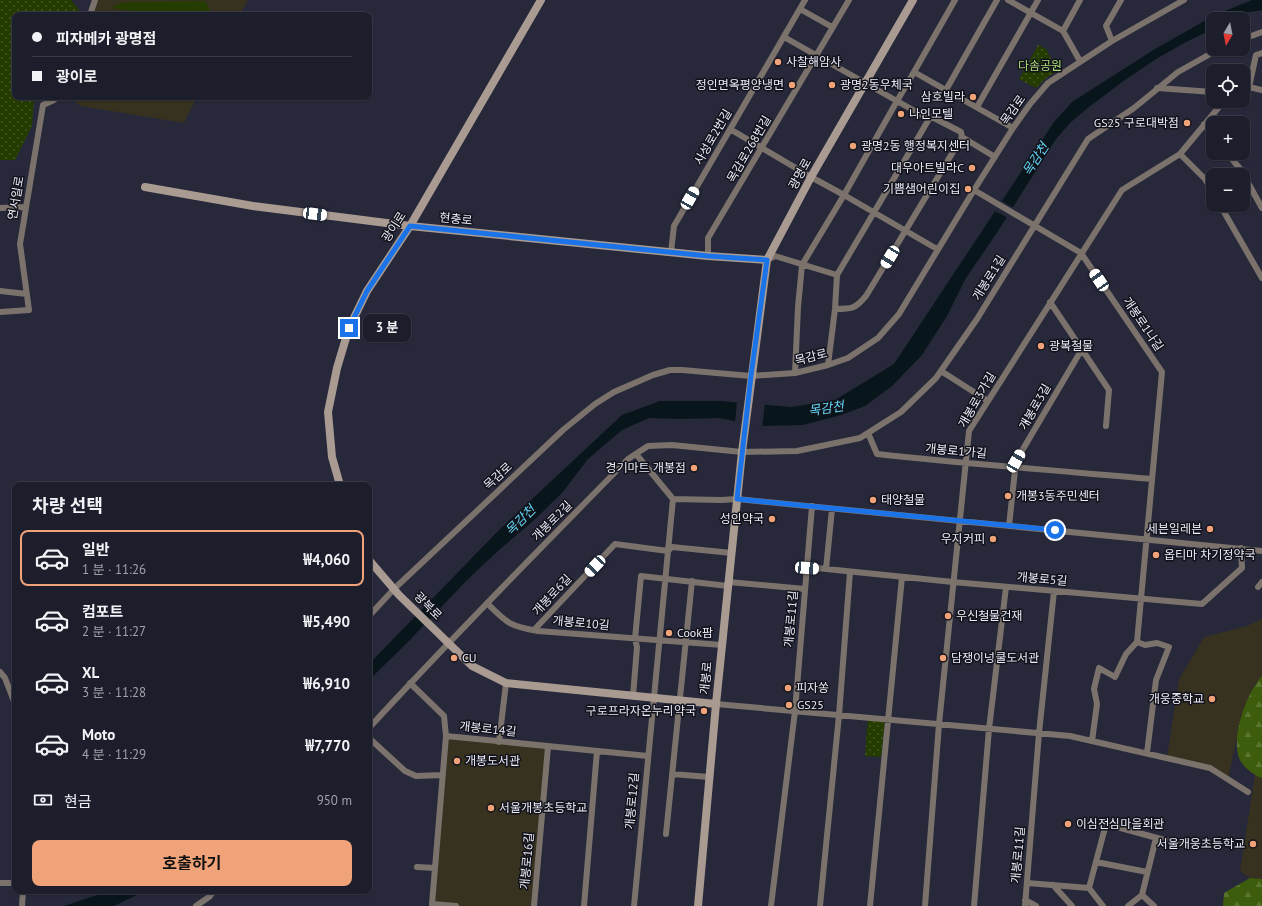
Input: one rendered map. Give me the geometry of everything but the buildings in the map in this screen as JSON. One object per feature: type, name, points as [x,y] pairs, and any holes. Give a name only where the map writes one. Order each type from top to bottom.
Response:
[{"type":"street","points":[[91,12],[95,0]]},
{"type":"street","name":"광이로","points":[[339,482],[332,457],[328,412],[337,368],[349,328],[367,291],[410,226],[541,0]]},
{"type":"street","name":"사성로2번길","points":[[671,252],[674,226],[805,0]]},
{"type":"street","name":"목감로268번길","points":[[708,256],[708,238],[848,0]]},
{"type":"street","points":[[795,373],[798,308],[802,265],[844,195],[955,0]]},
{"type":"street","points":[[946,90],[997,0]]},
{"type":"street","points":[[1008,0],[1063,31],[1080,61]]},
{"type":"street","points":[[977,108],[1038,0]]},
{"type":"street","points":[[1063,31],[1080,0]]},
{"type":"street","points":[[1112,41],[1106,26],[1122,0]]},
{"type":"street","points":[[1170,0],[1172,7]]},
{"type":"street","name":"목감로","points":[[372,613],[564,430],[595,404],[614,392],[660,372],[682,370],[751,379],[795,373],[848,358],[878,338],[899,314],[937,249],[976,191],[995,157],[1030,104],[1048,83],[1112,41],[1184,0]]},
{"type":"street","name":"광명로","points":[[751,379],[767,260],[910,1]]},
{"type":"street","points":[[800,9],[832,27]]},
{"type":"street","points":[[1250,36],[1262,32]]},
{"type":"street","points":[[784,37],[929,119],[932,117],[960,132],[962,137],[995,157]]},
{"type":"street","points":[[1250,75],[1256,55],[1262,53]]},
{"type":"street","name":"개봉로1길","points":[[743,450],[797,451],[860,438],[901,412],[936,378],[977,319],[1088,139],[1134,108],[1178,72],[1207,56]]},
{"type":"street","points":[[914,72],[1014,128]]},
{"type":"street","points":[[1157,88],[1206,92]]},
{"type":"street","points":[[1250,88],[1262,90]]},
{"type":"street","name":"연서일로","points":[[0,312],[29,310],[20,244],[43,105],[54,100]]},
{"type":"street","name":"개봉로3가길","points":[[959,521],[969,431],[1122,190],[1180,154],[1218,108]]},
{"type":"street","points":[[828,364],[836,309],[837,275],[875,213],[929,119]]},
{"type":"street","points":[[730,129],[937,249]]},
{"type":"street","points":[[836,309],[852,309],[858,306],[866,296],[962,137]]},
{"type":"street","points":[[1180,154],[1206,181]]},
{"type":"street","points":[[1233,160],[1241,170],[1262,208]]},
{"type":"street","name":"현충로","points":[[145,187],[252,206],[410,226],[708,256],[767,260]]},
{"type":"street","name":"개봉로1나길","points":[[976,191],[1035,227],[1082,253],[1162,372],[1146,539]]},
{"type":"street","points":[[0,208],[26,207]]},
{"type":"street","points":[[1224,212],[1262,278]]},
{"type":"street","points":[[767,260],[775,256],[837,275]]},
{"type":"street","points":[[0,291],[27,294]]},
{"type":"street","points":[[1050,302],[1109,390],[1106,426]]},
{"type":"street","name":"개봉로3길","points":[[1009,526],[1016,461],[1082,349]]},
{"type":"street","points":[[941,371],[988,402]]},
{"type":"street","name":"개봉로","points":[[698,906],[728,584],[751,379]]},
{"type":"street","name":"개봉로1가길","points":[[868,433],[877,454],[1152,479]]},
{"type":"street","name":"개봉로2길","points":[[372,725],[446,642],[628,459],[648,446],[672,445],[743,450]]},
{"type":"street","points":[[636,454],[673,499],[653,698]]},
{"type":"street","points":[[673,499],[737,499],[1262,551]]},
{"type":"street","name":"개봉로11길","points":[[771,906],[795,710],[812,506]]},
{"type":"street","points":[[826,569],[832,509]]},
{"type":"street","points":[[925,906],[959,521]]},
{"type":"street","points":[[1092,741],[1097,704],[1094,689],[1099,668],[1115,677],[1126,654],[1137,642],[1146,539]]},
{"type":"street","name":"개봉로6길","points":[[534,630],[615,544],[668,551],[672,547],[732,553]]},
{"type":"street","name":"개봉로5길","points":[[807,568],[1202,604],[1242,568],[1241,548]]},
{"type":"street","points":[[372,564],[396,592]]},
{"type":"street","points":[[820,906],[839,715],[850,572]]},
{"type":"street","points":[[633,696],[637,647],[635,639],[641,576],[728,584],[805,588]]},
{"type":"street","points":[[870,906],[902,577]]},
{"type":"street","points":[[666,834],[692,581]]},
{"type":"street","points":[[1258,588],[1262,582]]},
{"type":"street","points":[[974,906],[989,729],[1006,587]]},
{"type":"street","name":"개봉로11길","points":[[1025,903],[1039,733],[1054,591]]},
{"type":"street","name":"광복로","points":[[396,592],[446,642]]},
{"type":"street","name":"개봉로10길","points":[[486,603],[505,621],[517,628],[635,639],[722,645]]},
{"type":"street","points":[[446,642],[472,666],[506,683],[716,704],[1070,736],[1210,768],[1248,792]]},
{"type":"street","points":[[1137,642],[1146,645],[1157,643],[1169,647],[1156,680],[1146,753]]},
{"type":"street","points":[[0,672],[5,678],[12,696]]},
{"type":"street","points":[[410,683],[444,716],[446,736]]},
{"type":"street","points":[[498,742],[506,683]]},
{"type":"street","name":"개봉로12길","points":[[634,906],[653,698]]},
{"type":"street","name":"개봉로14길","points":[[456,906],[432,904],[446,736],[648,756]]},
{"type":"street","points":[[372,741],[405,771],[416,776],[442,775]]},
{"type":"street","name":"개봉로16길","points":[[534,906],[548,747]]},
{"type":"street","points":[[584,906],[597,751]]},
{"type":"street","points":[[672,774],[709,777]]},
{"type":"street","points":[[1089,888],[1106,824],[1179,844]]},
{"type":"street","points":[[1128,906],[1142,895],[1156,838]]},
{"type":"street","points":[[1096,862],[1147,872]]},
{"type":"street","points":[[416,867],[435,868]]},
{"type":"street","points":[[0,883],[12,883]]},
{"type":"street","points":[[1027,883],[1089,888],[1103,906]]},
{"type":"street","points":[[1053,885],[1072,906]]},
{"type":"street","points":[[22,906],[23,894]]},
{"type":"street","points":[[200,905],[211,894]]},
{"type":"street","points":[[1142,895],[1154,906]]},
{"type":"street","points":[[1025,903],[1036,906]]},
{"type":"shaded area","points":[[97,0],[248,0],[242,12],[94,12]]},
{"type":"shaded area","points":[[73,100],[196,100],[184,123],[81,106]]},
{"type":"shaded area","name":"개웅중학교","points":[[1262,619],[1262,676],[1255,684],[1242,714],[1228,779],[1210,768],[1167,758],[1179,679],[1204,637],[1247,626]]},
{"type":"shaded area","name":"서울개봉초등학교","points":[[446,736],[548,747],[534,906],[456,906],[432,904]]},
{"type":"shaded area","name":"서울개웅초등학교","points":[[1255,775],[1262,778],[1262,879],[1250,878],[1240,871]]},
{"type":"green space","points":[[0,0],[71,0],[79,10],[79,12],[12,12],[12,100],[34,100],[32,126],[15,160],[0,160]]},
{"type":"green space","points":[[205,1],[210,10],[209,12],[139,12],[111,8],[121,3]]},
{"type":"green space","name":"다솜공원","points":[[1038,45],[1046,49],[1057,71],[1046,78],[1036,88],[1019,79]]},
{"type":"green space","points":[[1262,676],[1262,778],[1252,773],[1239,758],[1237,738],[1246,703],[1256,683]]},
{"type":"green space","points":[[868,718],[885,719],[881,757],[865,756]]},
{"type":"green space","points":[[1250,878],[1262,879],[1262,906],[1223,906],[1224,893]]},
{"type":"water","name":"목감천","points":[[1252,0],[1262,0],[1262,10],[1250,12],[1222,12]]},
{"type":"water","name":"목감천","points":[[1206,20],[1206,32],[1156,59],[1125,80],[1071,122],[1056,139],[996,234],[966,278],[947,316],[922,355],[892,386],[865,406],[841,415],[803,425],[763,426],[718,418],[649,418],[622,430],[588,459],[562,493],[467,580],[372,677],[372,661],[499,530],[622,415],[660,401],[720,401],[791,407],[835,400],[894,364],[1054,122],[1072,102],[1155,49]]},
{"type":"water","points":[[100,894],[139,894],[114,906],[64,906]]},
{"type":"pier","points":[[1000,200],[1014,208],[1008,218],[993,210]]},
{"type":"pier","points":[[737,401],[765,403],[762,428],[735,423]]},
{"type":"place","name":"사찰해암사","points":[[778,62]]},
{"type":"place","name":"정인면옥평양냉면","points":[[792,85]]},
{"type":"place","name":"광명2동우체국","points":[[832,85]]},
{"type":"place","name":"삼호빌라","points":[[973,97]]},
{"type":"place","name":"나인모텔","points":[[901,114]]},
{"type":"place","name":"GS25 구로대박점","points":[[1187,123]]},
{"type":"place","name":"광명2동 행정복지센터","points":[[853,146]]},
{"type":"place","name":"대우아트빌라C","points":[[972,168]]},
{"type":"place","name":"기쁨샘어린이집","points":[[968,189]]},
{"type":"place","name":"광복철물","points":[[1041,346]]},
{"type":"place","name":"경기마트 개봉점","points":[[694,468]]},
{"type":"place","name":"개봉3동주민센터","points":[[1008,496]]},
{"type":"place","name":"태양철물","points":[[873,500]]},
{"type":"place","name":"성인약국","points":[[772,519]]},
{"type":"place","name":"세븐일레븐","points":[[1210,529]]},
{"type":"place","name":"우지커피","points":[[993,539]]},
{"type":"place","name":"옵티마 차기정약국","points":[[1156,555]]},
{"type":"place","name":"우신철물건재","points":[[948,616]]},
{"type":"place","name":"Cook팜","points":[[669,633]]},
{"type":"place","name":"CU","points":[[454,658]]},
{"type":"place","name":"담쟁이넝쿨도서관","points":[[943,658]]},
{"type":"place","name":"피자쏭","points":[[788,688]]},
{"type":"place","name":"개웅중학교","points":[[1212,699]]},
{"type":"place","name":"GS25","points":[[789,705]]},
{"type":"place","name":"구로프라자온누리약국","points":[[704,711]]},
{"type":"place","name":"개봉도서관","points":[[457,761]]},
{"type":"place","name":"서울개봉초등학교","points":[[491,808]]},
{"type":"place","name":"이심전심마을회관","points":[[1068,824]]},
{"type":"place","name":"서울개웅초등학교","points":[[1253,844]]},
{"type":"route","points":[[349,328],[367,291],[410,226],[708,256],[767,260],[751,376],[737,499],[1055,530]]}]
